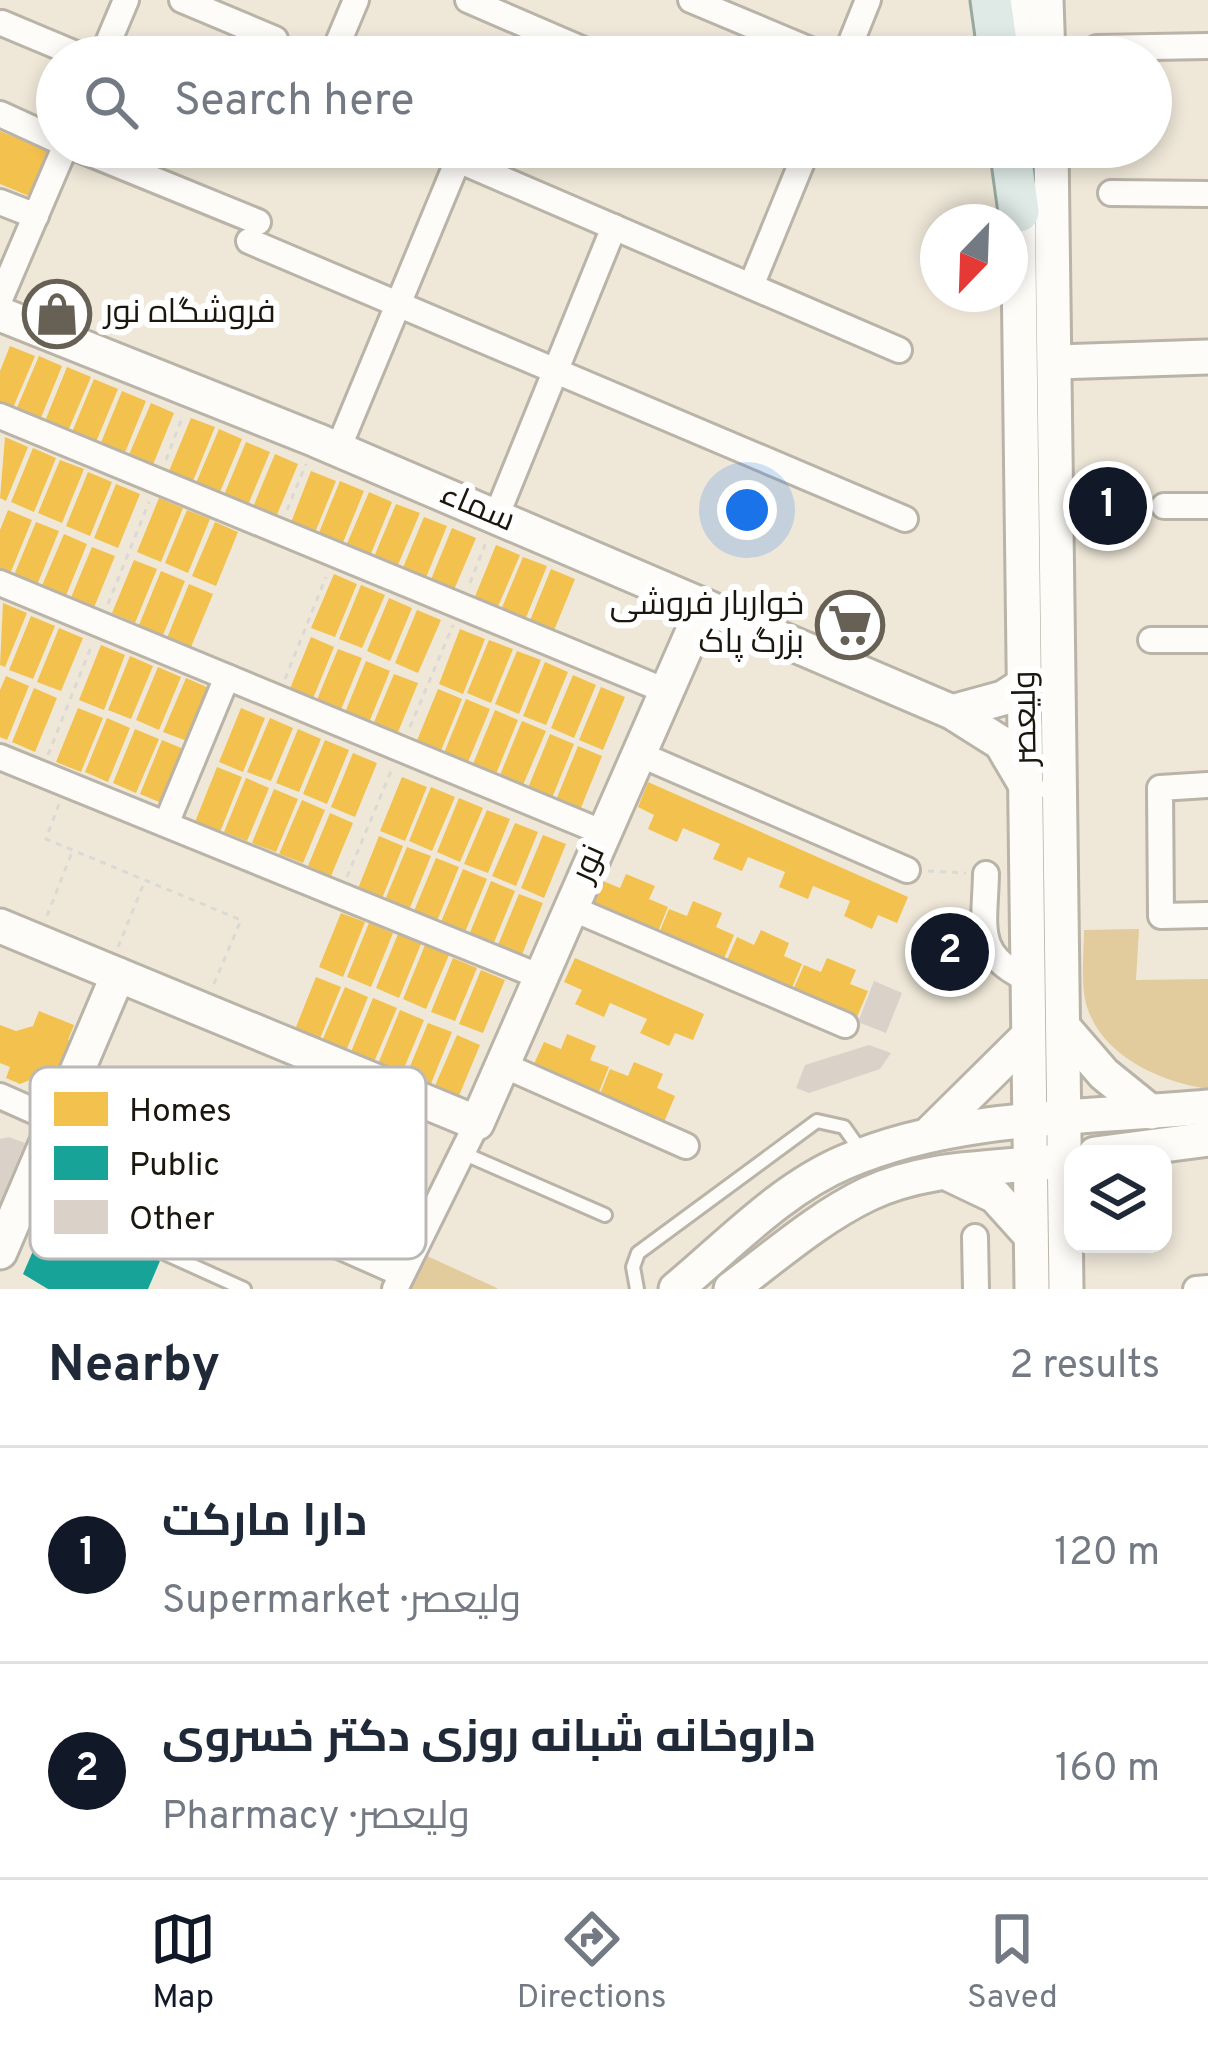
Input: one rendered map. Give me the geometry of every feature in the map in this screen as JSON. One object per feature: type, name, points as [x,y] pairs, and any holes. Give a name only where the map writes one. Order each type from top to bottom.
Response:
[{"type":"main road","points":[[991,0],[996,36]]},
{"type":"main road","points":[[1014,0],[1015,36]]},
{"type":"main road","points":[[1046,0],[1047,36]]},
{"type":"main road","points":[[1016,168],[1018,204]]},
{"type":"main road","name":"ولیعصر","points":[[1052,168],[1066,1120],[1074,1145]]},
{"type":"main road","name":"ولیعصر","points":[[1020,312],[1032,1289]]},
{"type":"main road","name":"سماء","points":[[0,314],[327,445],[952,712],[1000,743],[1028,789]]},
{"type":"main road","points":[[1057,362],[1208,357]]},
{"type":"main road","name":"نور","points":[[471,1138],[704,606]]},
{"type":"main road","points":[[952,712],[1003,698],[1026,682]]},
{"type":"main road","points":[[0,926],[202,1010],[322,1067]]},
{"type":"main road","points":[[77,1067],[113,973]]},
{"type":"main road","points":[[1065,1029],[1103,1074],[1151,1112]]},
{"type":"main road","points":[[928,1135],[1027,1037]]},
{"type":"main road","points":[[676,1289],[811,1180],[864,1156],[928,1135],[1208,1107]]},
{"type":"main road","points":[[426,1117],[471,1138]]},
{"type":"main road","points":[[1167,1145],[1208,1139]]},
{"type":"main road","points":[[731,1289],[851,1204],[944,1172],[1064,1160]]},
{"type":"main road","points":[[944,1172],[995,1196],[1031,1236]]},
{"type":"main road","points":[[0,1252],[30,1183]]},
{"type":"main road","name":"ولیعصر","points":[[1066,1289],[1069,1253]]},
{"type":"street","points":[[111,36],[126,0]]},
{"type":"street","points":[[182,0],[268,36]]},
{"type":"street","points":[[341,36],[356,0]]},
{"type":"street","points":[[468,0],[551,36]]},
{"type":"street","points":[[691,0],[777,36]]},
{"type":"street","points":[[853,36],[868,0]]},
{"type":"street","points":[[2,22],[36,37]]},
{"type":"street","points":[[1172,47],[1208,46]]},
{"type":"street","points":[[0,114],[36,130]]},
{"type":"street","points":[[0,299],[60,168]]},
{"type":"street","points":[[115,168],[398,304],[905,519]]},
{"type":"street","points":[[327,445],[398,304],[455,168]]},
{"type":"street","points":[[477,168],[899,350]]},
{"type":"street","points":[[751,286],[799,168]]},
{"type":"street","points":[[1112,193],[1208,194]]},
{"type":"street","points":[[0,202],[36,216]]},
{"type":"street","points":[[496,517],[614,227]]},
{"type":"street","points":[[0,416],[666,691]]},
{"type":"street","points":[[1164,506],[1208,506]]},
{"type":"street","points":[[0,583],[604,833]]},
{"type":"street","points":[[1151,640],[1208,640]]},
{"type":"street","points":[[166,824],[227,677]]},
{"type":"street","points":[[639,754],[907,870]]},
{"type":"street","points":[[0,757],[541,977]]},
{"type":"street","points":[[1208,785],[1160,788],[1161,916],[1208,915]]},
{"type":"street","points":[[986,874],[984,942],[998,966],[1028,979]]},
{"type":"street","points":[[571,908],[845,1025]]},
{"type":"street","points":[[502,1065],[686,1146]]},
{"type":"street","points":[[0,1096],[30,1109]]},
{"type":"street","points":[[426,1227],[471,1138]]},
{"type":"street","points":[[975,1237],[976,1289]]},
{"type":"street","points":[[352,1259],[399,1281]]},
{"type":"street","points":[[1196,1289],[1208,1288]]},
{"type":"lane","points":[[637,1289],[633,1267],[638,1253],[818,1121],[844,1127],[864,1156]]},
{"type":"lane","points":[[471,1138],[604,1215]]},
{"type":"lane","points":[[178,1259],[244,1289]]},
{"type":"path","points":[[40,773],[193,391]]},
{"type":"path","points":[[279,530],[327,445]]},
{"type":"path","points":[[340,895],[496,517]]},
{"type":"path","points":[[278,698],[335,554]]},
{"type":"path","points":[[66,784],[46,839],[241,920],[202,1010]]},
{"type":"path","points":[[37,941],[73,850]]},
{"type":"path","points":[[907,870],[986,874]]},
{"type":"path","points":[[113,973],[145,880]]},
{"type":"shaded area","points":[[1139,929],[1136,980],[1208,979],[1208,1089],[1136,1064],[1106,1040],[1087,1007],[1084,930]]},
{"type":"shaded area","points":[[427,1256],[497,1289],[411,1289]]},
{"type":"building: Homes","points":[[0,131],[36,146],[36,168],[41,168],[29,196],[0,184]]},
{"type":"building: Homes","points":[[10,346],[35,356],[12,410],[0,405],[0,371]]},
{"type":"building: Homes","points":[[39,356],[62,366],[40,420],[16,410]]},
{"type":"building: Homes","points":[[67,367],[91,377],[68,431],[45,421]]},
{"type":"building: Homes","points":[[94,379],[118,389],[96,442],[72,432]]},
{"type":"building: Homes","points":[[122,391],[146,401],[124,455],[100,445]]},
{"type":"building: Homes","points":[[151,403],[174,413],[152,467],[128,457]]},
{"type":"building: Homes","points":[[191,418],[215,427],[193,481],[169,471]]},
{"type":"building: Homes","points":[[219,429],[242,439],[220,492],[196,483]]},
{"type":"building: Homes","points":[[5,437],[28,447],[6,501],[0,498]]},
{"type":"building: Homes","points":[[246,442],[270,452],[248,505],[224,495]]},
{"type":"building: Homes","points":[[33,448],[56,458],[34,512],[11,502]]},
{"type":"building: Homes","points":[[275,454],[298,464],[276,517],[253,507]]},
{"type":"building: Homes","points":[[60,460],[84,469],[62,523],[38,513]]},
{"type":"building: Homes","points":[[311,471],[336,481],[314,535],[290,525]]},
{"type":"building: Homes","points":[[88,472],[112,482],[90,536],[66,526]]},
{"type":"building: Homes","points":[[340,481],[364,491],[342,545],[318,535]]},
{"type":"building: Homes","points":[[116,484],[140,494],[118,548],[94,538]]},
{"type":"building: Homes","points":[[369,492],[392,502],[370,556],[346,546]]},
{"type":"building: Homes","points":[[159,498],[183,508],[161,562],[137,552]]},
{"type":"building: Homes","points":[[396,504],[420,513],[397,567],[374,557]]},
{"type":"building: Homes","points":[[8,510],[32,520],[10,574],[0,570],[0,530]]},
{"type":"building: Homes","points":[[187,510],[210,519],[188,573],[165,563]]},
{"type":"building: Homes","points":[[424,517],[447,526],[425,580],[402,570]]},
{"type":"building: Homes","points":[[36,522],[59,531],[37,585],[14,575]]},
{"type":"building: Homes","points":[[215,522],[238,532],[216,586],[192,576]]},
{"type":"building: Homes","points":[[452,528],[476,538],[453,592],[430,582]]},
{"type":"building: Homes","points":[[64,534],[87,544],[65,598],[41,588]]},
{"type":"building: Homes","points":[[496,545],[520,555],[497,609],[474,599]]},
{"type":"building: Homes","points":[[92,547],[115,556],[93,610],[70,600]]},
{"type":"building: Homes","points":[[523,557],[547,566],[525,620],[501,610]]},
{"type":"building: Homes","points":[[134,560],[157,569],[135,623],[112,613]]},
{"type":"building: Homes","points":[[551,569],[575,579],[553,633],[529,623]]},
{"type":"building: Homes","points":[[161,571],[185,581],[163,635],[139,625]]},
{"type":"building: Homes","points":[[334,574],[357,584],[335,637],[311,628]]},
{"type":"building: Homes","points":[[189,584],[213,594],[191,647],[167,638]]},
{"type":"building: Homes","points":[[361,585],[385,595],[362,648],[339,639]]},
{"type":"building: Homes","points":[[389,598],[412,608],[390,661],[367,651]]},
{"type":"building: Homes","points":[[3,603],[27,613],[5,667],[0,665]]},
{"type":"building: Homes","points":[[417,610],[441,620],[418,673],[395,663]]},
{"type":"building: Homes","points":[[31,616],[55,626],[33,679],[9,670]]},
{"type":"building: Homes","points":[[59,628],[83,638],[61,691],[37,682]]},
{"type":"building: Homes","points":[[460,629],[485,639],[463,694],[439,684]]},
{"type":"building: Homes","points":[[311,637],[334,647],[312,701],[289,691]]},
{"type":"building: Homes","points":[[489,640],[513,649],[491,703],[467,693]]},
{"type":"building: Homes","points":[[101,645],[125,655],[104,710],[79,700]]},
{"type":"building: Homes","points":[[338,649],[362,658],[340,712],[316,702]]},
{"type":"building: Homes","points":[[517,651],[541,660],[519,714],[495,704]]},
{"type":"building: Homes","points":[[130,656],[153,666],[131,719],[108,710]]},
{"type":"building: Homes","points":[[366,661],[390,671],[368,725],[344,715]]},
{"type":"building: Homes","points":[[545,662],[568,672],[546,725],[523,716]]},
{"type":"building: Homes","points":[[158,667],[181,677],[159,730],[136,720]]},
{"type":"building: Homes","points":[[394,674],[418,683],[396,737],[372,727]]},
{"type":"building: Homes","points":[[573,675],[596,685],[574,738],[551,728]]},
{"type":"building: Homes","points":[[6,676],[29,686],[7,740],[0,737],[0,690]]},
{"type":"building: Homes","points":[[186,678],[209,688],[187,741],[163,732]]},
{"type":"building: Homes","points":[[601,687],[625,697],[603,750],[579,740]]},
{"type":"building: Homes","points":[[34,688],[57,698],[35,752],[12,742]]},
{"type":"building: Homes","points":[[438,689],[462,699],[440,753],[416,743]]},
{"type":"building: Homes","points":[[466,699],[490,709],[468,762],[444,753]]},
{"type":"building: Homes","points":[[78,708],[103,718],[81,772],[56,762]]},
{"type":"building: Homes","points":[[241,708],[265,718],[243,772],[219,762]]},
{"type":"building: Homes","points":[[495,710],[518,720],[496,774],[473,764]]},
{"type":"building: Homes","points":[[107,718],[130,728],[108,782],[85,772]]},
{"type":"building: Homes","points":[[270,718],[293,728],[271,781],[247,772]]},
{"type":"building: Homes","points":[[522,721],[546,731],[523,785],[500,775]]},
{"type":"building: Homes","points":[[135,729],[159,739],[136,793],[113,783]]},
{"type":"building: Homes","points":[[298,729],[321,739],[299,792],[276,783]]},
{"type":"building: Homes","points":[[550,734],[574,744],[552,798],[528,788]]},
{"type":"building: Homes","points":[[162,740],[186,750],[164,804],[140,794]]},
{"type":"building: Homes","points":[[325,740],[349,750],[327,804],[303,794]]},
{"type":"building: Homes","points":[[578,746],[602,756],[580,810],[556,800]]},
{"type":"building: Homes","points":[[353,753],[377,763],[355,817],[331,807]]},
{"type":"building: Homes","points":[[217,767],[242,777],[220,832],[195,822]]},
{"type":"building: Homes","points":[[402,777],[427,787],[405,841],[380,831]]},
{"type":"building: Homes","points":[[246,778],[269,788],[247,841],[224,832]]},
{"type":"building: Homes","points":[[648,782],[908,897],[897,923],[878,915],[872,929],[844,916],[850,901],[813,886],[808,899],[779,887],[785,872],[748,857],[742,871],[713,859],[720,844],[683,828],[677,842],[648,829],[654,815],[638,807]]},
{"type":"building: Homes","points":[[431,787],[455,797],[432,851],[409,841]]},
{"type":"building: Homes","points":[[274,789],[298,799],[276,852],[252,843]]},
{"type":"building: Homes","points":[[459,798],[483,808],[460,862],[437,852]]},
{"type":"building: Homes","points":[[302,800],[325,810],[303,863],[279,854]]},
{"type":"building: Homes","points":[[487,810],[510,819],[488,873],[464,864]]},
{"type":"building: Homes","points":[[330,813],[353,823],[331,876],[308,866]]},
{"type":"building: Homes","points":[[515,823],[538,832],[516,886],[492,876]]},
{"type":"building: Homes","points":[[543,835],[566,844],[544,898],[521,888]]},
{"type":"building: Homes","points":[[379,836],[403,846],[381,901],[357,891]]},
{"type":"building: Homes","points":[[407,847],[431,856],[409,910],[385,900]]},
{"type":"building: Homes","points":[[436,858],[459,867],[437,921],[414,911]]},
{"type":"building: Homes","points":[[463,869],[487,879],[465,932],[441,922]]},
{"type":"building: Homes","points":[[626,874],[655,886],[649,899],[668,907],[657,934],[592,906],[603,881],[620,888]]},
{"type":"building: Homes","points":[[491,881],[515,891],[493,945],[469,935]]},
{"type":"building: Homes","points":[[519,894],[543,903],[521,957],[497,947]]},
{"type":"building: Homes","points":[[693,901],[722,913],[716,927],[734,935],[723,961],[659,933],[669,909],[687,916]]},
{"type":"building: Homes","points":[[341,913],[365,922],[343,977],[319,967]]},
{"type":"building: Homes","points":[[369,923],[393,933],[371,987],[347,977]]},
{"type":"building: Homes","points":[[761,930],[789,943],[784,956],[802,964],[791,990],[726,962],[737,937],[754,945]]},
{"type":"building: Homes","points":[[398,934],[421,944],[399,998],[376,988]]},
{"type":"building: Homes","points":[[425,945],[449,955],[426,1009],[403,999]]},
{"type":"building: Homes","points":[[453,958],[477,968],[455,1021],[431,1012]]},
{"type":"building: Homes","points":[[575,958],[704,1014],[693,1040],[675,1033],[669,1046],[640,1033],[647,1019],[610,1003],[604,1017],[575,1004],[582,990],[564,982]]},
{"type":"building: Homes","points":[[827,958],[856,970],[850,984],[868,991],[857,1017],[793,990],[804,965],[821,972]]},
{"type":"building: Homes","points":[[481,970],[505,980],[483,1033],[459,1024]]},
{"type":"building: Homes","points":[[316,977],[341,987],[319,1041],[294,1032]]},
{"type":"building: Homes","points":[[345,987],[368,997],[346,1051],[322,1041]]},
{"type":"building: Homes","points":[[373,998],[397,1008],[374,1062],[351,1052]]},
{"type":"building: Homes","points":[[400,1010],[424,1020],[404,1067],[378,1064]]},
{"type":"building: Homes","points":[[39,1011],[74,1025],[68,1040],[73,1042],[58,1067],[30,1067],[30,1080],[20,1084],[6,1078],[10,1067],[0,1063],[0,1025],[16,1031],[33,1026]]},
{"type":"building: Homes","points":[[428,1023],[452,1032],[430,1086],[426,1067],[410,1067]]},
{"type":"building: Homes","points":[[567,1034],[596,1046],[590,1060],[609,1067],[598,1094],[533,1066],[544,1042],[561,1049]]},
{"type":"building: Homes","points":[[457,1035],[480,1045],[458,1098],[434,1088]]},
{"type":"building: Homes","points":[[634,1062],[663,1074],[657,1088],[675,1096],[664,1122],[600,1094],[610,1069],[628,1076]]},
{"type":"building: Public","points":[[30,1258],[160,1261],[148,1289],[48,1289],[23,1274]]},
{"type":"building: Other","points":[[874,981],[902,993],[886,1033],[858,1022]]},
{"type":"building: Other","points":[[869,1045],[891,1053],[880,1069],[809,1093],[796,1088],[805,1065]]},
{"type":"building: Other","points":[[0,1139],[25,1143],[0,1203]]},
{"type":"place","name":"فروشگاه نور","points":[[57,314]]},
{"type":"place","name":"دارا مارکت","points":[[1108,506]]},
{"type":"place","name":"خواربار فروشی بزرگ پاک","points":[[850,625]]},
{"type":"place","name":"داروخانه شبانه روزی دکتر خسروی","points":[[950,952]]}]
